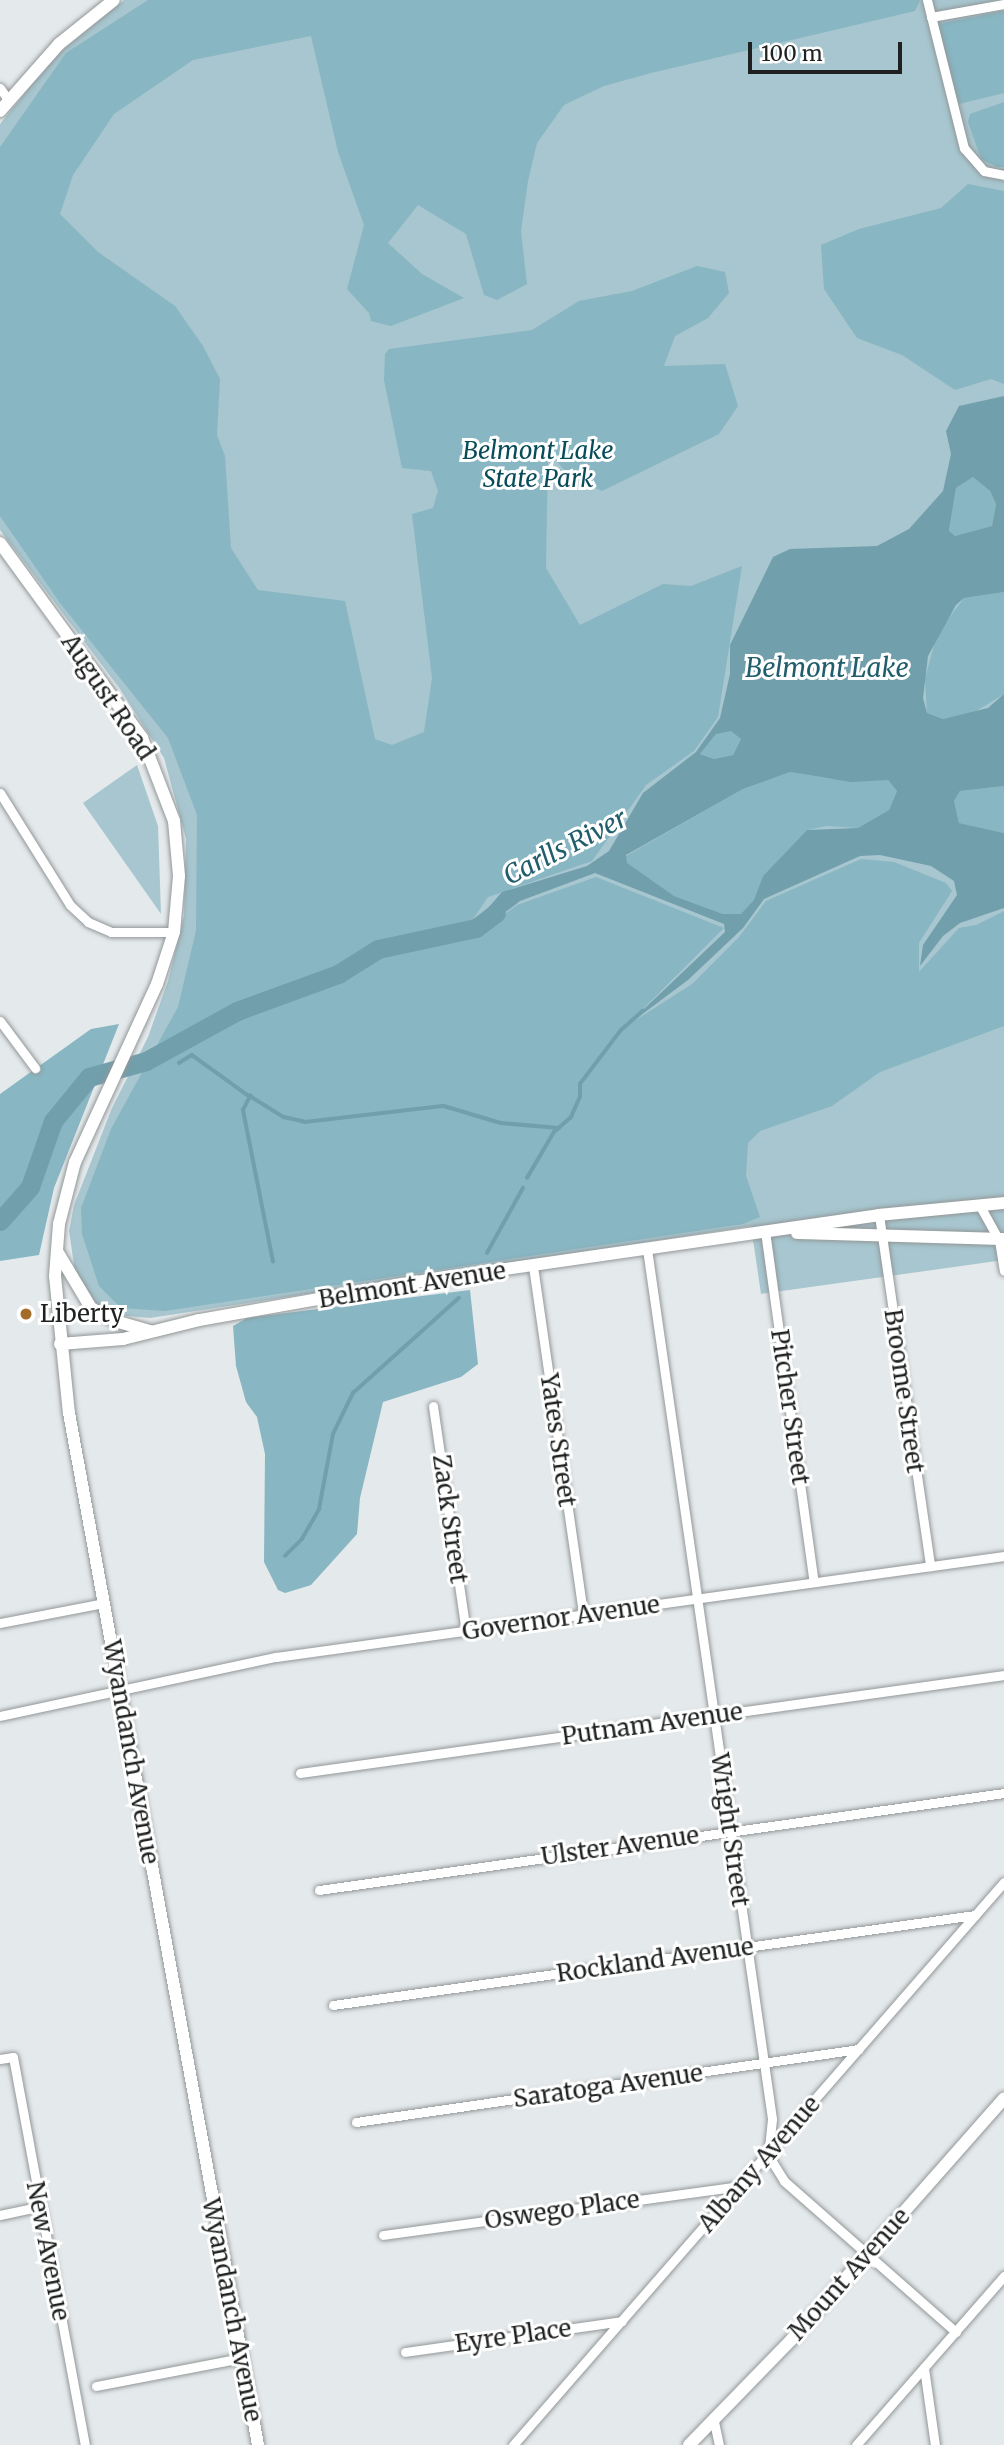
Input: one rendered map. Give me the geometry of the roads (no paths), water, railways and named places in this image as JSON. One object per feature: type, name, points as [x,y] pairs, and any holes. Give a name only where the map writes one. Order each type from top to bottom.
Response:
[{"type":"street","points":[[0,111],[4,93],[114,0]]},
{"type":"street","points":[[927,0],[964,148],[985,171],[1004,175]]},
{"type":"street","points":[[931,17],[1004,5]]},
{"type":"street","name":"August Road","points":[[0,543],[142,738],[159,776],[174,821],[178,862],[174,932],[157,984],[120,1066]]},
{"type":"street","points":[[0,793],[70,905],[88,922],[111,932],[174,932]]},
{"type":"street","points":[[0,1021],[35,1068]]},
{"type":"street","name":"Wyandanch Avenue","points":[[120,1066],[64,1196],[57,1251],[60,1344],[120,1693],[258,2445]]},
{"type":"street","name":"Belmont Avenue","points":[[60,1344],[72,1346],[155,1332],[199,1320],[765,1231],[879,1215],[1004,1203]]},
{"type":"street","points":[[980,1206],[1002,1240],[1004,1271]]},
{"type":"street","name":"Broome Street","points":[[879,1215],[930,1566]]},
{"type":"street","name":"Belmont Avenue","points":[[765,1231],[1002,1240]]},
{"type":"street","name":"Pitcher Street","points":[[765,1231],[814,1583]]},
{"type":"street","name":"Wright Street","points":[[647,1249],[772,2119],[768,2155]]},
{"type":"street","points":[[57,1251],[91,1308],[115,1321],[155,1332]]},
{"type":"street","name":"Yates Street","points":[[533,1266],[583,1614]]},
{"type":"street","name":"Zack Street","points":[[433,1406],[466,1631]]},
{"type":"street","name":"Governor Avenue","points":[[0,1716],[120,1693],[276,1657],[1004,1556]]},
{"type":"street","points":[[0,1623],[104,1602]]},
{"type":"street","name":"Putnam Avenue","points":[[300,1773],[1004,1675]]},
{"type":"street","name":"Ulster Avenue","points":[[319,1890],[1004,1793]]},
{"type":"street","name":"Albany Avenue","points":[[513,2445],[1004,1882]]},
{"type":"street","name":"Rockland Avenue","points":[[333,2005],[975,1915]]},
{"type":"street","name":"Saratoga Avenue","points":[[356,2122],[859,2049]]},
{"type":"street","name":"New Avenue","points":[[0,2059],[13,2057],[85,2445]]},
{"type":"street","name":"Mount Avenue","points":[[689,2445],[868,2253],[1004,2098]]},
{"type":"street","points":[[768,2155],[785,2181],[956,2332]]},
{"type":"street","name":"Oswego Place","points":[[383,2235],[740,2186]]},
{"type":"street","points":[[0,2215],[39,2207]]},
{"type":"street","points":[[856,2445],[1004,2276]]},
{"type":"street","name":"Eyre Place","points":[[405,2352],[622,2321]]},
{"type":"street","points":[[96,2386],[242,2358]]},
{"type":"street","points":[[924,2368],[935,2445]]},
{"type":"street","points":[[713,2417],[719,2445]]},
{"type":"water","name":"Belmont Lake","points":[[1004,396],[1004,592],[964,598],[956,605],[928,656],[923,698],[927,713],[943,719],[988,708],[1004,694],[1004,786],[960,791],[954,801],[959,823],[1004,833],[1004,908],[960,923],[943,936],[920,966],[923,945],[957,895],[954,881],[931,866],[880,855],[860,856],[764,899],[743,928],[688,980],[625,1027],[725,932],[724,924],[595,873],[520,901],[478,933],[475,923],[502,892],[587,866],[609,851],[643,793],[696,752],[720,718],[730,674],[730,645],[773,557],[790,549],[877,546],[909,529],[943,491],[951,454],[946,431],[959,406]],"holes":[[[973,477],[990,491],[996,504],[992,526],[955,536],[949,531],[956,488]],[[731,731],[741,739],[733,755],[714,759],[700,754],[716,734]],[[790,772],[851,782],[888,780],[897,791],[889,810],[858,828],[807,830],[763,876],[754,900],[741,914],[723,914],[674,896],[627,863],[626,855],[743,789]]]},
{"type":"waterway","name":"Carlls River","points":[[0,1221],[30,1187],[53,1121],[89,1077],[146,1061],[237,1011],[338,974],[378,949],[476,928],[496,913]]},
{"type":"waterway","points":[[527,1178],[554,1132],[571,1117],[580,1097],[580,1084],[621,1030],[643,1011]]},
{"type":"waterway","points":[[179,1063],[192,1055],[249,1096]]},
{"type":"waterway","points":[[273,1262],[243,1110],[250,1096],[284,1117],[305,1122],[444,1106],[501,1123],[559,1128]]},
{"type":"waterway","points":[[487,1253],[523,1188]]},
{"type":"waterway","points":[[285,1556],[302,1539],[319,1509],[333,1434],[353,1393],[459,1298]]},
{"type":"place","name":"Liberty","points":[[26,1314]]},
{"type":"park label","name":"Belmont Lake State Park","points":[[538,465]]}]
